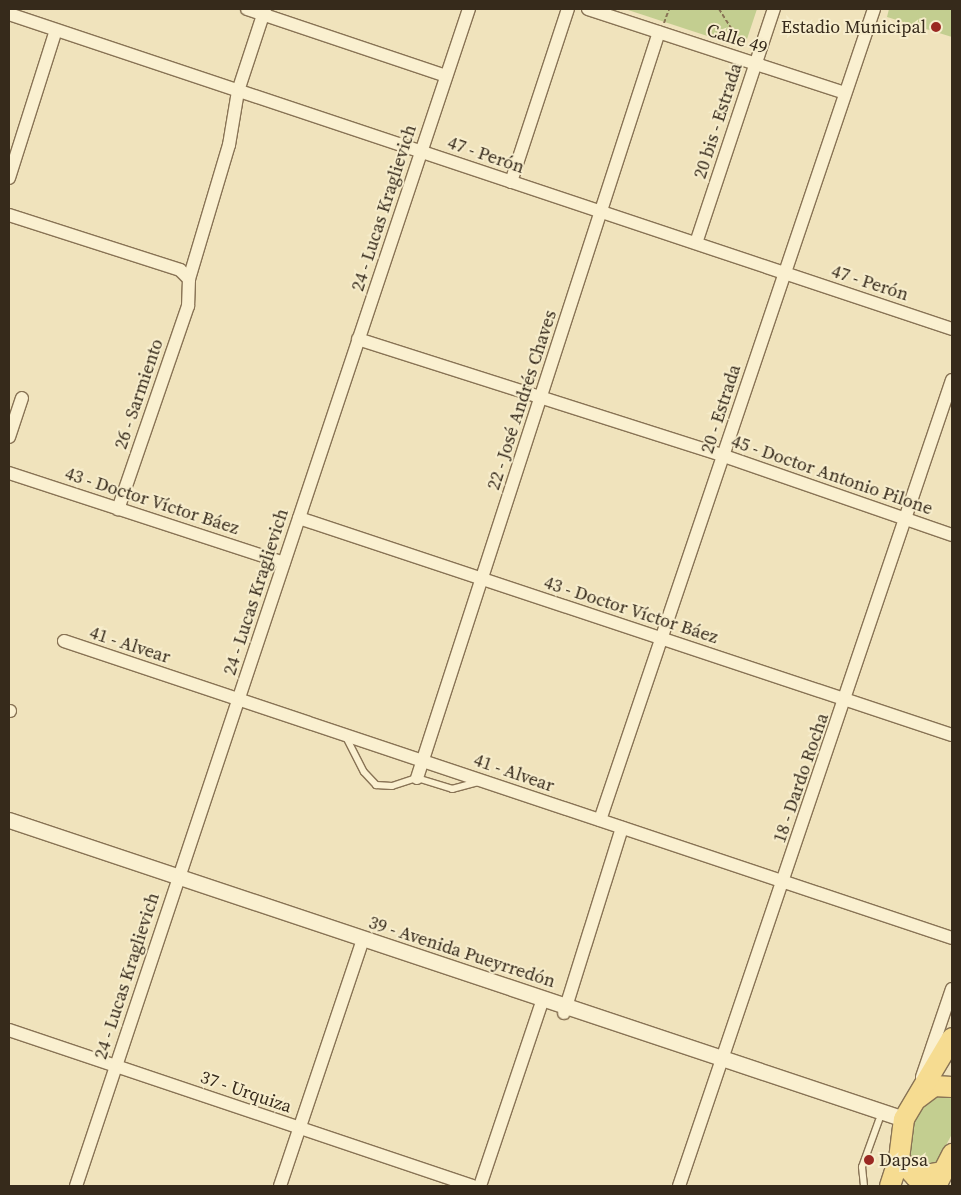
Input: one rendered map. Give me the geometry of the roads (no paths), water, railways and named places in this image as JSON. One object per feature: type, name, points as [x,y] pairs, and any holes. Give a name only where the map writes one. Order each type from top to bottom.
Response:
[{"type":"main road","points":[[890,1186],[899,1159],[902,1123],[952,1038]]},
{"type":"main road","points":[[915,1101],[934,1086],[952,1087]]},
{"type":"main road","points":[[899,1159],[916,1177],[938,1179],[952,1154]]},
{"type":"street","points":[[247,9],[264,11],[446,76]]},
{"type":"street","name":"24 - Lucas Kraglievich","points":[[76,1186],[468,9]]},
{"type":"street","points":[[511,182],[568,9]]},
{"type":"street","name":"Calle 49","points":[[588,9],[845,93]]},
{"type":"street","name":"20 bis - Estrada","points":[[696,243],[774,9]]},
{"type":"street","name":"20 - Estrada","points":[[600,820],[874,9]]},
{"type":"street","points":[[238,91],[264,11]]},
{"type":"street","name":"47 - Perón","points":[[9,14],[952,329]]},
{"type":"street","points":[[9,178],[56,30]]},
{"type":"street","name":"22 - José Andrés Chaves","points":[[417,778],[660,32]]},
{"type":"street","name":"26 - Sarmiento","points":[[118,509],[190,285],[229,145],[238,91]]},
{"type":"street","points":[[9,215],[180,270],[190,285]]},
{"type":"street","name":"45 - Doctor Antonio Pilone","points":[[358,340],[724,456],[952,535]]},
{"type":"street","name":"18 - Dardo Rocha","points":[[679,1186],[782,881],[847,700],[908,519],[952,380]]},
{"type":"street","points":[[9,437],[22,398]]},
{"type":"street","name":"43 - Doctor Víctor Báez","points":[[9,473],[284,563]]},
{"type":"street","name":"43 - Doctor Víctor Báez","points":[[299,518],[952,735]]},
{"type":"street","name":"41 - Alvear","points":[[64,641],[952,938]]},
{"type":"street","name":"39 - Avenida Pueyrredón","points":[[9,820],[177,881]]},
{"type":"street","name":"39 - Avenida Pueyrredón","points":[[9,828],[177,881],[902,1123]]},
{"type":"street","points":[[565,1010],[622,828]]},
{"type":"street","points":[[280,1186],[362,943]]},
{"type":"street","points":[[915,1101],[952,989]]},
{"type":"street","points":[[480,1186],[542,1002]]},
{"type":"street","name":"37 - Urquiza","points":[[9,1030],[472,1186]]},
{"type":"street","name":"39 - Avenida Pueyrredón","points":[[721,1062],[879,1120],[902,1123]]},
{"type":"lane","points":[[345,735],[364,772],[376,785],[392,786],[417,778],[452,789],[482,781]]},
{"type":"lane","points":[[864,1186],[862,1167],[879,1120]]},
{"type":"place","name":"Estadio Municipal","points":[[936,27]]},
{"type":"place","name":"Dapsa","points":[[869,1160]]}]
